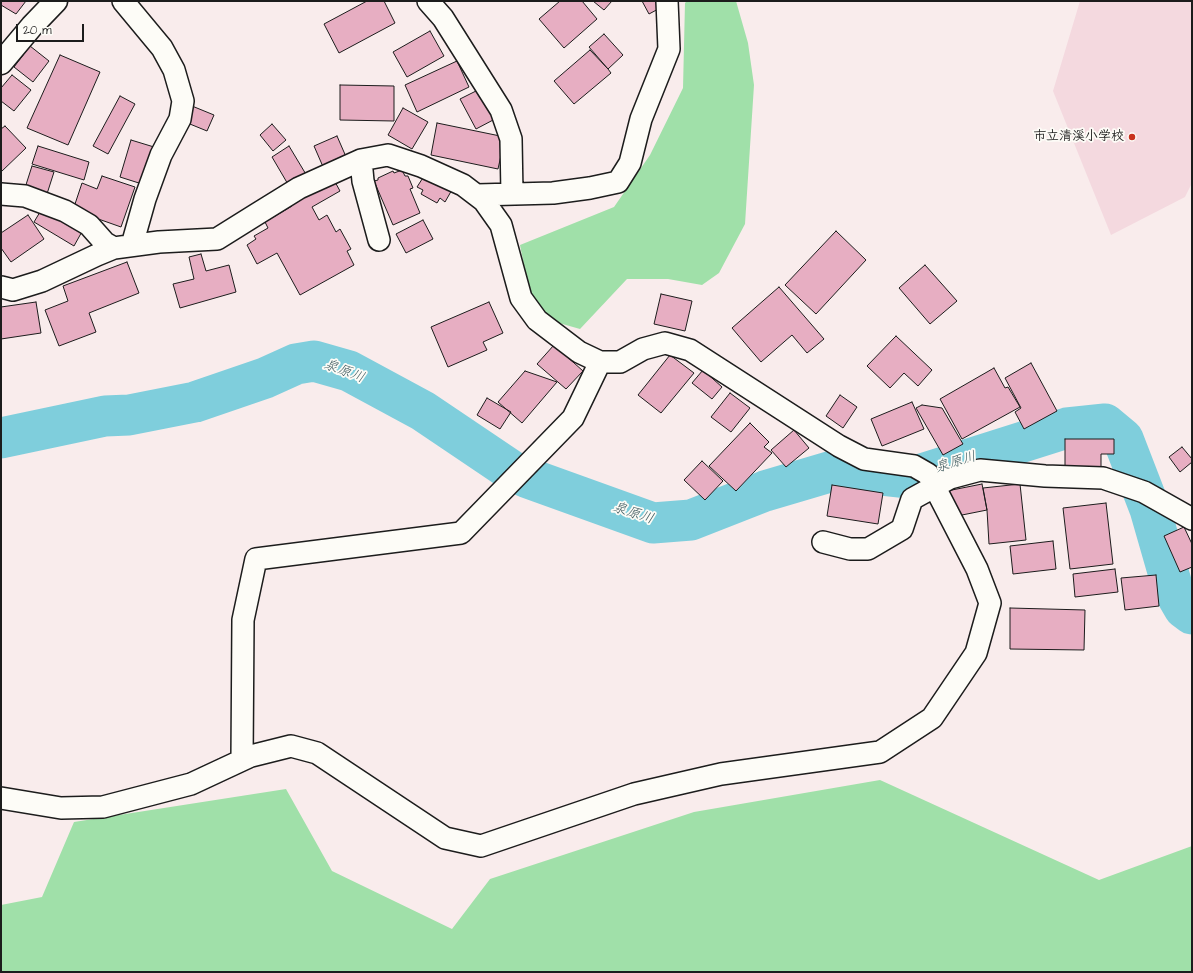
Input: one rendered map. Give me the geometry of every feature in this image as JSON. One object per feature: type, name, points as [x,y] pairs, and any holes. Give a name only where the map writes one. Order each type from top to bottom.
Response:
[{"type":"main road","points":[[1,63],[32,26],[56,1]]},
{"type":"street","points":[[123,1],[162,48],[174,70],[183,101],[180,119],[161,155],[145,199],[123,247]]},
{"type":"street","points":[[428,1],[443,18],[501,110],[512,139],[512,194]]},
{"type":"street","points":[[477,195],[553,193],[590,188],[618,182],[630,163],[641,119],[669,49],[667,1]]},
{"type":"street","points":[[1,287],[13,290],[42,281],[96,255],[123,247],[159,242],[218,239],[299,188],[361,160],[388,156],[428,169],[463,185],[484,201],[501,225],[521,298],[537,320],[579,352],[600,362],[620,362],[643,349],[665,343],[690,350],[839,446],[864,459],[914,466],[928,474],[977,569],[990,603],[976,653],[932,718],[880,752],[721,774],[634,794],[481,846],[445,838],[317,753],[291,746],[250,756],[191,784],[103,807],[61,808],[1,798]]},
{"type":"street","points":[[361,160],[363,182],[379,240]]},
{"type":"street","points":[[1,194],[25,196],[65,211],[89,225],[105,243],[123,247]]},
{"type":"street","points":[[242,760],[243,620],[256,559],[461,533],[574,418],[600,362]]},
{"type":"street","points":[[823,542],[850,549],[868,549],[902,529],[912,499],[950,478],[980,470],[1045,476],[1103,478],[1144,492],[1192,518]]},
{"type":"shaded area","name":"市立清溪小学校","points":[[1080,1],[1192,1],[1192,183],[1185,197],[1111,235],[1053,91]]},
{"type":"green space","points":[[687,1],[736,1],[748,43],[754,85],[745,224],[719,273],[702,285],[668,279],[627,279],[580,329],[552,321],[530,296],[520,245],[614,207],[650,155],[683,88],[685,3]]},
{"type":"green space","points":[[880,780],[1099,880],[1192,846],[1192,972],[1,972],[1,905],[42,897],[74,822],[286,789],[332,871],[452,929],[490,879],[694,812]]},
{"type":"building","points":[[1,1],[26,1],[16,14],[1,5]]},
{"type":"building","points":[[367,1],[384,1],[395,23],[339,53],[324,24]]},
{"type":"building","points":[[560,1],[582,1],[597,19],[564,48],[539,19]]},
{"type":"building","points":[[593,1],[612,1],[604,10]]},
{"type":"building","points":[[642,1],[659,1],[662,7],[649,14]]},
{"type":"building","points":[[430,31],[444,56],[407,77],[393,52]]},
{"type":"building","points":[[604,34],[623,55],[608,69],[589,47]]},
{"type":"building","points":[[30,46],[49,61],[33,82],[14,67]]},
{"type":"building","points":[[590,50],[611,73],[574,104],[554,81]]},
{"type":"building","points":[[60,55],[100,72],[68,145],[27,128]]},
{"type":"building","points":[[457,61],[469,87],[417,112],[405,85]]},
{"type":"building","points":[[12,75],[31,90],[14,111],[1,101],[1,88]]},
{"type":"building","points":[[340,85],[394,86],[394,121],[340,120]]},
{"type":"building","points":[[480,89],[495,119],[476,129],[460,99]]},
{"type":"building","points":[[120,96],[135,104],[108,154],[93,146]]},
{"type":"building","points":[[192,106],[214,115],[207,131],[185,122]]},
{"type":"building","points":[[403,108],[428,122],[412,149],[388,135]]},
{"type":"building","points":[[437,123],[505,137],[498,169],[431,155]]},
{"type":"building","points":[[272,124],[286,140],[273,151],[260,135]]},
{"type":"building","points":[[5,126],[26,148],[1,172],[1,129]]},
{"type":"building","points":[[337,136],[347,159],[324,169],[314,146]]},
{"type":"building","points":[[131,140],[154,147],[142,184],[120,177]]},
{"type":"building","points":[[38,146],[89,162],[84,180],[32,164]]},
{"type":"building","points":[[289,146],[307,176],[289,186],[272,157]]},
{"type":"building","points":[[32,166],[54,172],[46,197],[24,191]]},
{"type":"building","points":[[402,170],[405,176],[408,176],[413,188],[410,189],[420,213],[393,225],[374,181],[393,171],[394,173]]},
{"type":"building","points":[[426,173],[453,188],[445,202],[440,198],[437,203],[421,194],[423,190],[417,187]]},
{"type":"building","points":[[102,176],[135,187],[121,227],[73,210],[82,183],[97,189]]},
{"type":"building","points":[[334,180],[340,191],[312,207],[319,220],[327,215],[336,232],[340,229],[351,249],[347,251],[354,265],[300,295],[277,253],[257,264],[247,245],[256,239],[254,236],[268,228],[265,222],[292,206],[290,202]]},
{"type":"building","points":[[43,207],[84,228],[74,246],[34,222]]},
{"type":"building","points":[[28,215],[44,239],[11,262],[1,248],[1,233]]},
{"type":"building","points":[[423,220],[433,239],[406,253],[396,234]]},
{"type":"building","points":[[836,231],[866,260],[816,314],[785,285]]},
{"type":"building","points":[[201,254],[206,271],[229,265],[236,292],[180,308],[173,284],[194,279],[189,257]]},
{"type":"building","points":[[127,262],[139,293],[89,313],[96,332],[59,346],[45,310],[68,301],[63,286]]},
{"type":"building","points":[[925,265],[957,301],[930,324],[899,288]]},
{"type":"building","points":[[779,287],[824,339],[807,353],[792,335],[761,362],[732,328]]},
{"type":"building","points":[[661,294],[692,301],[685,331],[654,324]]},
{"type":"building","points":[[36,302],[41,333],[1,339],[1,307]]},
{"type":"building","points":[[489,302],[503,333],[483,342],[487,350],[448,367],[431,327]]},
{"type":"building","points":[[896,336],[932,370],[918,386],[904,373],[890,388],[867,366]]},
{"type":"building","points":[[554,345],[583,371],[566,389],[537,364]]},
{"type":"building","points":[[670,355],[694,373],[661,413],[638,395]]},
{"type":"building","points":[[1031,363],[1057,411],[1024,429],[1015,412],[1021,408],[1005,378]]},
{"type":"building","points":[[994,368],[1005,388],[1008,387],[1020,407],[962,439],[940,399]]},
{"type":"building","points":[[703,370],[722,387],[712,399],[692,383]]},
{"type":"building","points":[[525,371],[557,382],[522,423],[498,402]]},
{"type":"building","points":[[730,393],[750,408],[731,432],[711,417]]},
{"type":"building","points":[[840,395],[857,407],[843,428],[826,416]]},
{"type":"building","points":[[487,398],[511,412],[500,429],[477,415]]},
{"type":"building","points":[[912,402],[924,429],[882,446],[871,419]]},
{"type":"building","points":[[922,405],[942,408],[963,444],[943,455],[916,408]]},
{"type":"building","points":[[750,423],[769,442],[764,447],[772,453],[736,491],[709,466]]},
{"type":"building","points":[[794,430],[809,448],[786,467],[771,450]]},
{"type":"building","points":[[1065,439],[1114,439],[1114,454],[1101,454],[1101,467],[1065,467]]},
{"type":"building","points":[[1182,447],[1192,459],[1192,462],[1180,472],[1169,457]]},
{"type":"building","points":[[702,461],[723,481],[705,500],[684,480]]},
{"type":"building","points":[[982,484],[987,510],[952,517],[947,491]]},
{"type":"building","points":[[1020,484],[1026,540],[989,544],[987,510],[983,488]]},
{"type":"building","points":[[832,485],[883,493],[878,524],[827,516]]},
{"type":"building","points":[[1106,503],[1113,564],[1070,569],[1063,508]]},
{"type":"building","points":[[1184,527],[1192,544],[1192,567],[1180,572],[1164,536]]},
{"type":"building","points":[[1053,541],[1056,569],[1013,574],[1010,546]]},
{"type":"building","points":[[1115,569],[1118,592],[1075,597],[1073,574]]},
{"type":"building","points":[[1156,575],[1159,606],[1125,610],[1121,578]]},
{"type":"building","points":[[1010,608],[1085,610],[1084,650],[1010,649]]},
{"type":"waterway","name":"泉原川","points":[[1,438],[105,416],[129,415],[195,402],[265,378],[296,364],[314,361],[349,371],[423,411],[512,471],[653,523],[691,520],[765,491],[836,470],[909,478],[1067,428],[1105,424],[1123,439],[1150,509],[1173,589],[1184,608],[1192,614]]},
{"type":"place","name":"市立清溪小学校","points":[[1132,137]]}]
